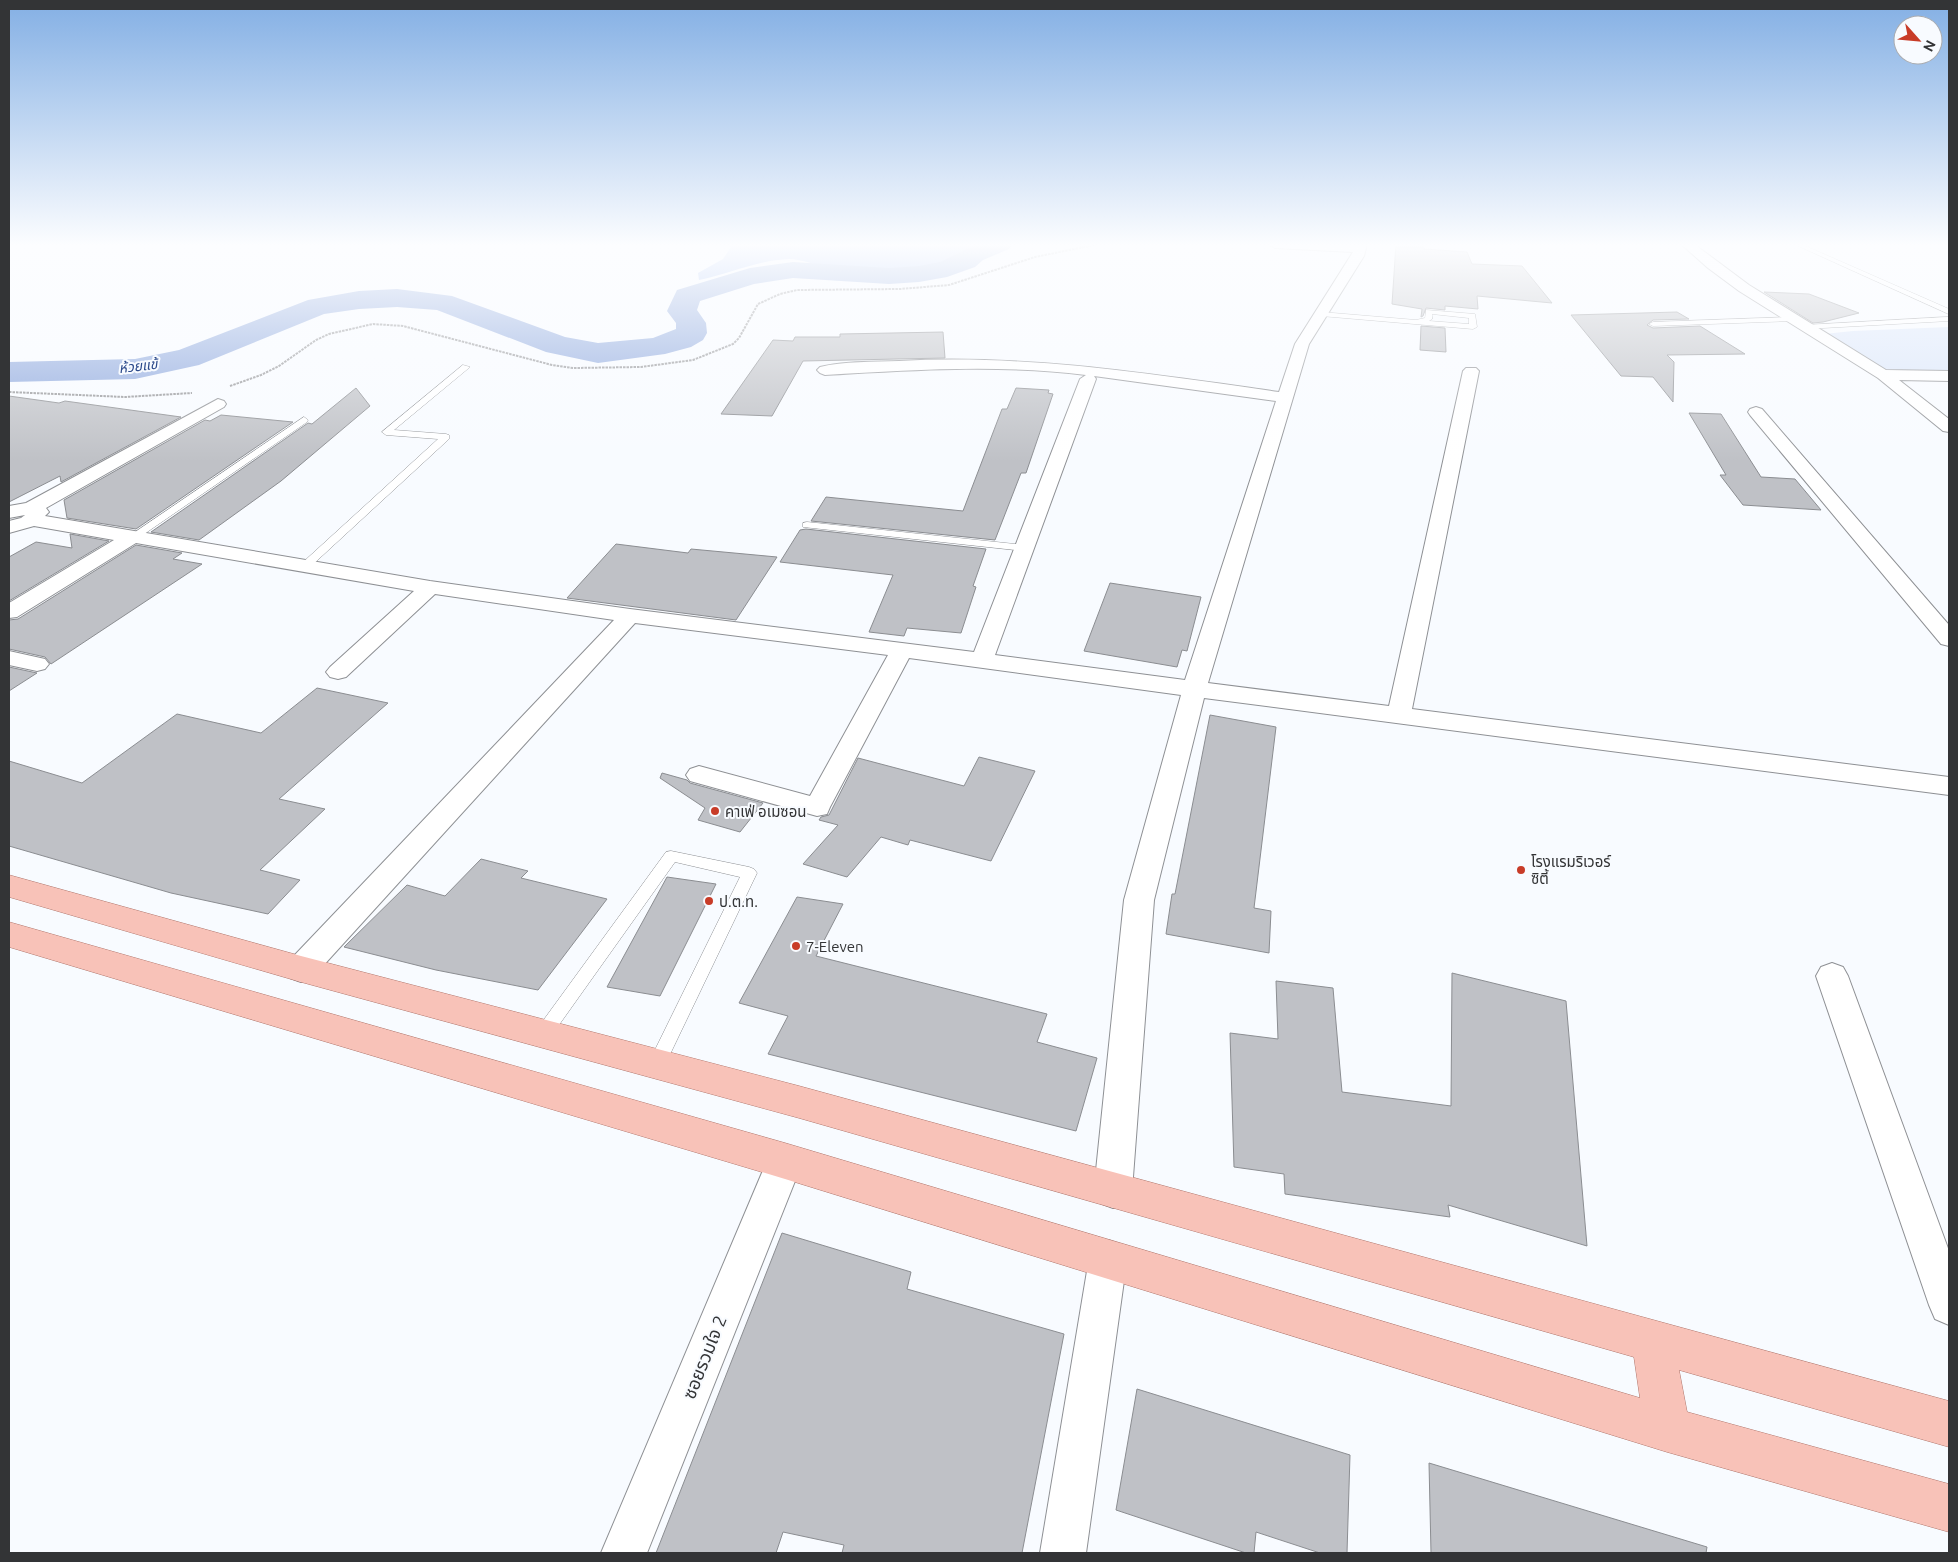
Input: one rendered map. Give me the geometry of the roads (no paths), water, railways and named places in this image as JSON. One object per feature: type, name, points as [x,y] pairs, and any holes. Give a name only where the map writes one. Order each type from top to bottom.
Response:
[{"type":"main road","points":[[9,886],[301,969],[657,1064],[1113,1190],[1949,1424]]},
{"type":"main road","points":[[9,935],[785,1161],[1667,1429],[1949,1508]]},
{"type":"main road","points":[[1653,1342],[1667,1429]]},
{"type":"street","points":[[1113,1190],[1138,900],[1194,689],[1302,344],[1319,317]]},
{"type":"street","points":[[1788,317],[1883,375],[1949,428]]},
{"type":"street","points":[[825,370],[944,364],[1010,364],[1091,372],[1286,398]]},
{"type":"street","points":[[1399,715],[1470,371]]},
{"type":"street","points":[[1883,375],[1949,376]]},
{"type":"street","points":[[982,660],[1088,379]]},
{"type":"street","points":[[9,527],[218,404]]},
{"type":"street","points":[[1756,412],[1949,639]]},
{"type":"street","points":[[9,512],[32,514],[133,537],[430,587],[630,616],[1949,786]]},
{"type":"street","points":[[9,612],[133,537]]},
{"type":"street","points":[[338,672],[430,587]]},
{"type":"street","points":[[301,969],[630,616]]},
{"type":"street","points":[[699,774],[817,807],[902,650]]},
{"type":"street","points":[[9,658],[37,664]]},
{"type":"street","points":[[1832,976],[1949,1305]]},
{"type":"street","name":"ซอยรวมใจ 2","points":[[624,1553],[785,1161]]},
{"type":"street","points":[[1063,1553],[1108,1260]]},
{"type":"lane","points":[[1355,317],[1473,327],[1472,317]]},
{"type":"lane","points":[[1416,322],[1428,319],[1428,317]]},
{"type":"lane","points":[[1653,324],[1791,319]]},
{"type":"lane","points":[[1805,327],[1949,319]]},
{"type":"lane","points":[[305,566],[446,437],[386,432],[466,367]]},
{"type":"lane","points":[[133,537],[304,420]]},
{"type":"lane","points":[[807,525],[1024,548]]},
{"type":"lane","points":[[543,1034],[671,856],[749,873],[657,1064]]},
{"type":"waterway","name":"ห้วยแข้","points":[[9,372],[135,369],[188,358],[288,317]]},
{"type":"waterway","name":"ห้วยแข้","points":[[482,317],[557,345],[598,353],[654,347],[680,340],[692,333],[691,323],[686,317]]},
{"type":"place","name":"คาเฟ่ อเมซอน","points":[[715,811]]},
{"type":"place","name":"โรงแรมริเวอร์ ซิตี้","points":[[1521,870]]},
{"type":"place","name":"ป.ต.ท.","points":[[709,901]]},
{"type":"place","name":"7-Eleven","points":[[796,946]]}]
